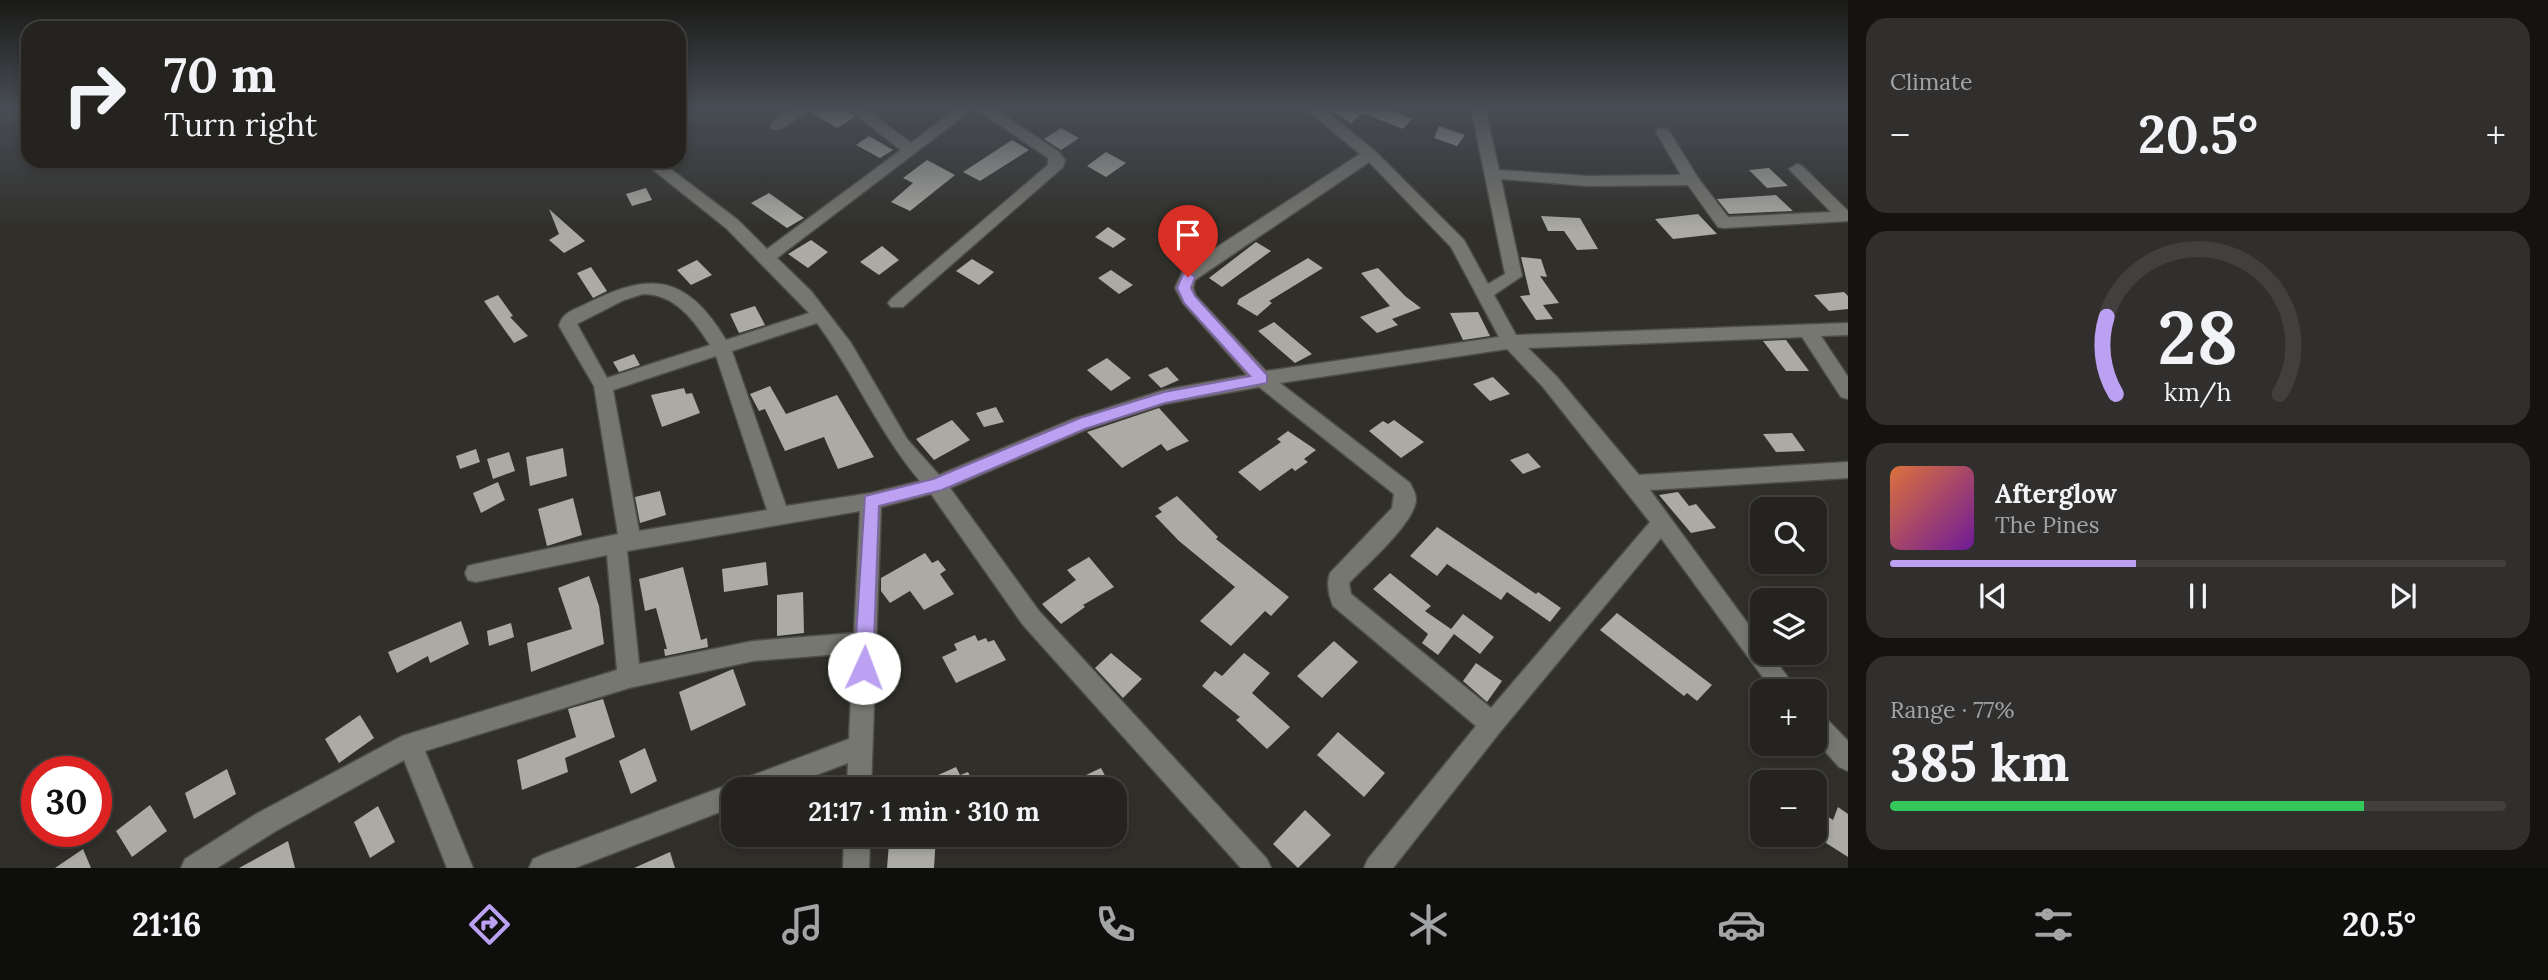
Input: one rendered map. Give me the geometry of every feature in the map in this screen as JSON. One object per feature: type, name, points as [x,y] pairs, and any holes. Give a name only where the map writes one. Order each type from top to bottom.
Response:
[{"type":"street","points":[[768,257],[910,149]]},
{"type":"street","points":[[897,303],[1055,167],[1054,155],[1044,149]]},
{"type":"street","points":[[1363,149],[1458,244],[1511,342],[1550,382],[1634,483],[1743,636],[1777,679]]},
{"type":"street","points":[[1485,293],[1514,276],[1487,149]]},
{"type":"street","points":[[1673,149],[1724,223],[1846,216]]},
{"type":"street","points":[[1370,154],[1332,182],[1203,264],[1184,283],[1189,299],[1262,379],[1403,489],[1406,499],[1401,513],[1338,580],[1341,599],[1492,724]]},
{"type":"street","points":[[659,168],[732,224],[805,295],[845,348],[900,444],[936,485],[1031,618],[1258,868]]},
{"type":"street","points":[[1797,169],[1846,216]]},
{"type":"street","points":[[1492,174],[1588,181],[1692,180]]},
{"type":"street","points":[[629,677],[623,542],[603,386],[571,334],[569,321],[635,290],[656,288],[691,308],[709,326],[722,349],[780,518]]},
{"type":"street","points":[[603,386],[820,316]]},
{"type":"street","points":[[476,573],[623,542],[871,501],[936,485],[1080,424],[1164,397],[1262,379],[1511,342],[1848,329]]},
{"type":"street","points":[[1807,330],[1848,392]]},
{"type":"street","points":[[1634,483],[1848,470]]},
{"type":"street","points":[[859,777],[871,501]]},
{"type":"street","points":[[1377,868],[1492,724],[1662,522]]},
{"type":"street","points":[[194,868],[265,823],[410,744],[629,677],[753,652],[864,642]]},
{"type":"street","points":[[1827,736],[1848,760]]},
{"type":"street","points":[[410,744],[460,868]]},
{"type":"street","points":[[779,777],[860,746]]},
{"type":"street","points":[[542,868],[721,800]]},
{"type":"street","points":[[856,868],[857,847]]},
{"type":"building","points":[[862,149],[893,150],[880,158]]},
{"type":"building","points":[[999,149],[1029,150],[980,181],[963,172]]},
{"type":"building","points":[[1106,152],[1126,163],[1106,177],[1087,166]]},
{"type":"building","points":[[927,160],[955,175],[910,211],[891,202],[913,183],[903,178]]},
{"type":"building","points":[[1769,168],[1788,186],[1767,188],[1749,170]]},
{"type":"building","points":[[646,188],[652,200],[632,206],[626,194]]},
{"type":"building","points":[[769,193],[804,218],[787,228],[751,203]]},
{"type":"building","points":[[1776,195],[1793,211],[1729,214],[1717,199]]},
{"type":"building","points":[[549,209],[585,241],[564,253],[549,240],[559,234]]},
{"type":"building","points":[[1698,214],[1717,234],[1673,239],[1655,219]]},
{"type":"building","points":[[1541,216],[1580,218],[1598,249],[1577,250],[1564,231],[1548,231]]},
{"type":"building","points":[[1108,227],[1126,239],[1113,248],[1095,237]]},
{"type":"building","points":[[811,240],[828,252],[808,268],[788,254]]},
{"type":"building","points":[[1256,242],[1271,251],[1222,287],[1209,278]]},
{"type":"building","points":[[882,246],[899,260],[879,275],[860,262]]},
{"type":"building","points":[[1521,257],[1541,259],[1547,277],[1540,276],[1559,303],[1543,305],[1553,319],[1536,320],[1520,296],[1530,295]]},
{"type":"building","points":[[1308,258],[1323,268],[1269,301],[1272,303],[1257,316],[1237,304],[1239,299]]},
{"type":"building","points":[[972,259],[994,272],[979,285],[956,271]]},
{"type":"building","points":[[697,260],[712,275],[691,285],[677,270]]},
{"type":"building","points":[[591,267],[607,291],[593,298],[577,273]]},
{"type":"building","points":[[1378,268],[1405,296],[1421,308],[1392,319],[1398,325],[1377,333],[1360,317],[1390,306],[1361,273]]},
{"type":"building","points":[[1111,270],[1133,285],[1119,294],[1098,278]]},
{"type":"building","points":[[1844,292],[1848,296],[1848,309],[1829,311],[1814,295]]},
{"type":"building","points":[[498,295],[513,316],[510,317],[528,336],[514,343],[484,301]]},
{"type":"building","points":[[755,306],[765,325],[739,333],[730,314]]},
{"type":"building","points":[[1478,312],[1490,336],[1463,340],[1450,313]]},
{"type":"building","points":[[1274,322],[1312,354],[1295,363],[1258,331]]},
{"type":"building","points":[[1786,340],[1809,371],[1786,371],[1763,341]]},
{"type":"building","points":[[634,354],[640,365],[619,372],[613,362]]},
{"type":"building","points":[[1107,358],[1131,378],[1111,391],[1087,370]]},
{"type":"building","points":[[1167,367],[1179,380],[1161,388],[1148,375]]},
{"type":"building","points":[[1493,377],[1510,394],[1490,401],[1473,384]]},
{"type":"building","points":[[770,386],[786,414],[837,395],[874,457],[838,469],[824,437],[785,451],[765,409],[759,411],[750,394]]},
{"type":"building","points":[[684,388],[686,394],[692,393],[700,413],[662,427],[651,395]]},
{"type":"building","points":[[996,407],[1004,422],[984,427],[976,413]]},
{"type":"building","points":[[1159,408],[1189,441],[1167,451],[1161,444],[1122,468],[1087,432]]},
{"type":"building","points":[[952,420],[970,440],[934,460],[916,439]]},
{"type":"building","points":[[1394,420],[1424,442],[1401,458],[1369,431],[1383,421],[1388,424]]},
{"type":"building","points":[[1288,431],[1316,450],[1304,459],[1308,462],[1295,471],[1292,468],[1260,491],[1238,472],[1281,442],[1277,439]]},
{"type":"building","points":[[1792,433],[1805,451],[1776,452],[1763,434]]},
{"type":"building","points":[[563,448],[567,476],[530,486],[526,457]]},
{"type":"building","points":[[476,449],[480,462],[460,469],[456,456]]},
{"type":"building","points":[[509,452],[515,471],[493,479],[487,459]]},
{"type":"building","points":[[1528,453],[1541,467],[1523,474],[1510,460]]},
{"type":"building","points":[[498,482],[505,500],[481,513],[473,493]]},
{"type":"building","points":[[660,491],[666,515],[640,523],[635,497]]},
{"type":"building","points":[[1678,492],[1689,506],[1696,504],[1716,528],[1691,533],[1659,495]]},
{"type":"building","points":[[1177,496],[1218,537],[1216,539],[1289,597],[1271,616],[1265,611],[1231,646],[1200,621],[1235,587],[1179,541],[1155,516],[1162,512],[1158,508]]},
{"type":"building","points":[[573,498],[582,535],[547,546],[538,509]]},
{"type":"building","points":[[1437,527],[1561,608],[1550,622],[1507,592],[1501,600],[1447,564],[1437,576],[1410,556]]},
{"type":"building","points":[[925,553],[932,563],[938,560],[946,570],[940,574],[954,594],[924,610],[910,591],[890,603],[881,591],[881,578]]},
{"type":"building","points":[[1089,557],[1114,587],[1083,605],[1085,607],[1061,624],[1042,604],[1076,580],[1067,570]]},
{"type":"building","points":[[766,562],[768,585],[724,592],[722,569]]},
{"type":"building","points":[[683,567],[701,640],[707,638],[708,647],[665,656],[664,649],[667,649],[656,608],[645,611],[639,579]]},
{"type":"building","points":[[1390,573],[1431,606],[1425,611],[1451,629],[1463,614],[1494,637],[1480,654],[1454,634],[1438,655],[1422,643],[1428,634],[1373,589]]},
{"type":"building","points":[[589,576],[599,606],[604,644],[531,672],[527,643],[572,629],[558,588]]},
{"type":"building","points":[[803,592],[804,633],[777,636],[777,595]]},
{"type":"building","points":[[1617,613],[1712,685],[1697,701],[1687,693],[1684,696],[1600,630]]},
{"type":"building","points":[[461,621],[469,644],[430,663],[428,656],[397,673],[388,652]]},
{"type":"building","points":[[511,623],[514,637],[489,646],[487,631]]},
{"type":"building","points":[[975,635],[978,641],[986,638],[988,642],[994,640],[1006,660],[956,683],[942,657],[957,650],[954,644]]},
{"type":"building","points":[[1334,641],[1358,662],[1322,698],[1297,676]]},
{"type":"building","points":[[1111,653],[1142,679],[1123,698],[1095,668]]},
{"type":"building","points":[[1244,653],[1270,673],[1252,693],[1290,727],[1267,749],[1236,720],[1240,717],[1202,686],[1215,671],[1222,676]]},
{"type":"building","points":[[1476,663],[1502,681],[1487,702],[1463,681]]},
{"type":"building","points":[[733,669],[746,705],[691,731],[679,692]]},
{"type":"building","points":[[603,699],[615,737],[565,758],[568,772],[522,790],[517,760],[576,737],[568,709]]},
{"type":"building","points":[[360,715],[374,738],[339,763],[325,739]]},
{"type":"building","points":[[1338,732],[1385,773],[1364,797],[1317,755]]},
{"type":"building","points":[[645,748],[657,781],[631,794],[619,761]]},
{"type":"building","points":[[956,767],[960,775],[968,772],[971,777],[934,777]]},
{"type":"building","points":[[1101,768],[1106,777],[1082,777]]},
{"type":"building","points":[[227,769],[236,794],[194,819],[185,793]]},
{"type":"building","points":[[150,805],[167,831],[132,857],[116,831]]},
{"type":"building","points":[[378,806],[395,842],[370,858],[354,822]]},
{"type":"building","points":[[1838,807],[1848,814],[1848,857],[1827,844],[1827,816],[1833,820]]},
{"type":"building","points":[[1305,810],[1331,835],[1298,868],[1273,844]]},
{"type":"building","points":[[288,841],[295,868],[239,868]]},
{"type":"building","points":[[889,847],[935,847],[934,868],[887,868]]},
{"type":"building","points":[[83,849],[91,868],[55,868]]},
{"type":"building","points":[[670,852],[675,868],[634,868]]},
{"type":"route","points":[[864,668],[871,501],[936,485],[1080,424],[1164,397],[1262,379],[1189,299],[1184,288],[1188,277]]}]
